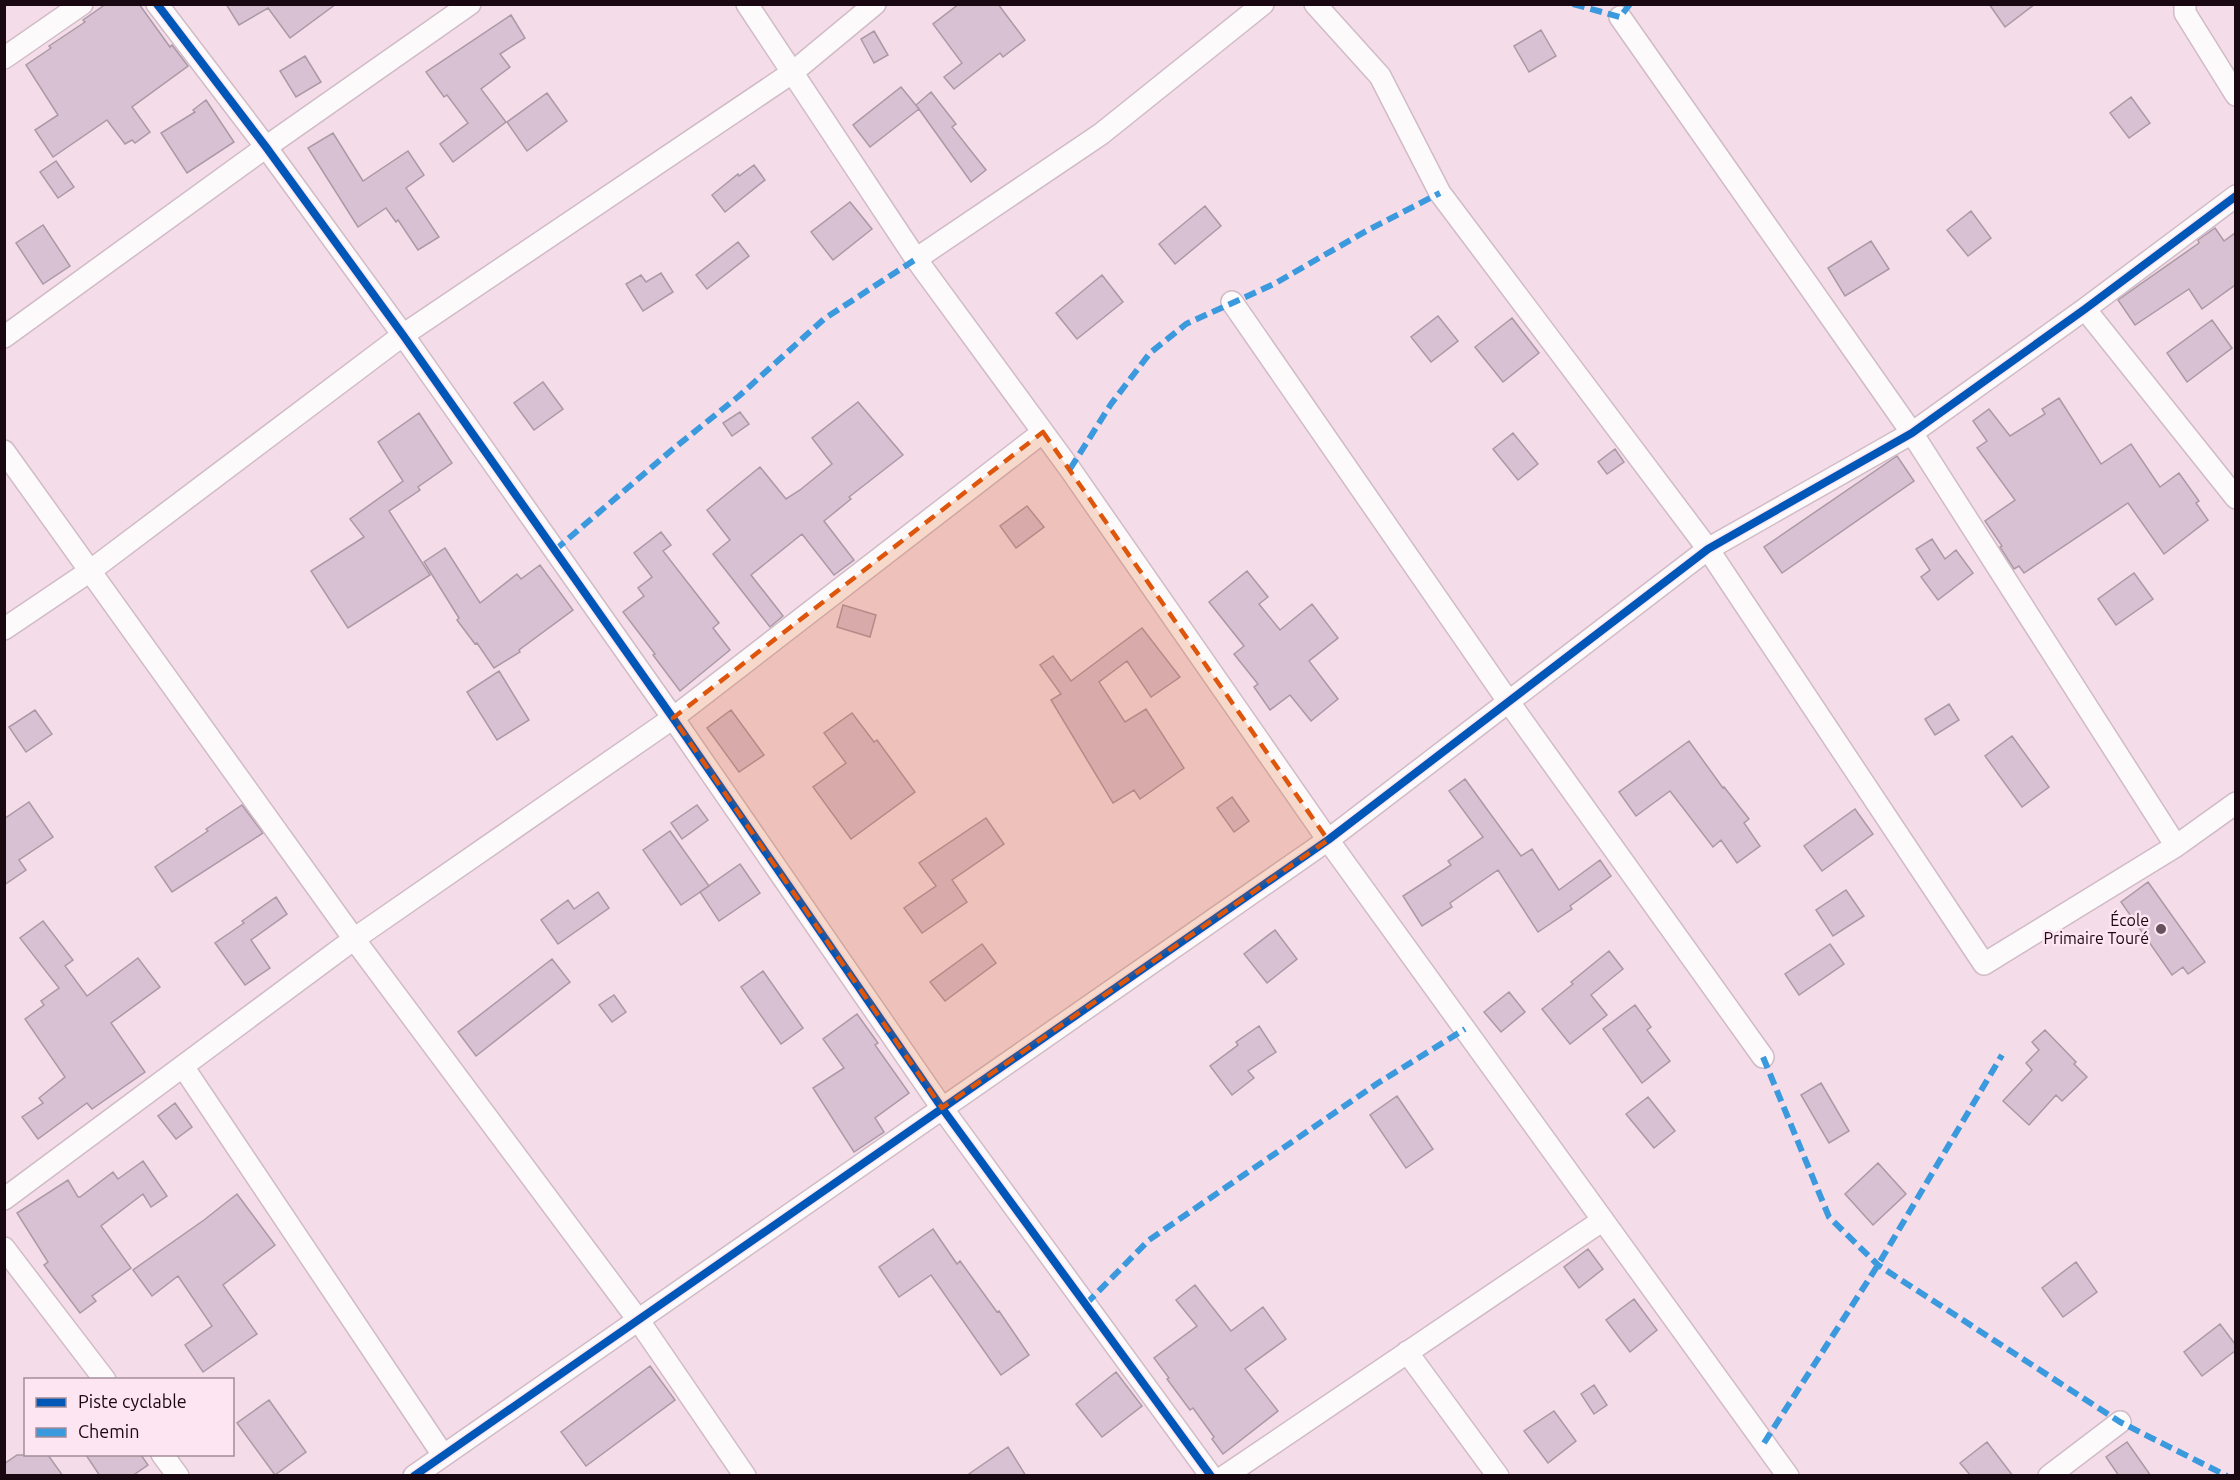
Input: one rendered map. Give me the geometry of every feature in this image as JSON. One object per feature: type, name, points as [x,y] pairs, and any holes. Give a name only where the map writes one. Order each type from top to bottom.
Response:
[{"type":"street","points":[[4,58],[82,4]]},
{"type":"street","points":[[158,4],[403,335],[673,718],[942,1108],[1211,1476]]},
{"type":"street","points":[[4,337],[266,147],[470,4]]},
{"type":"street","points":[[747,4],[916,259],[1043,432],[1328,840],[1788,1476]]},
{"type":"street","points":[[4,629],[90,571],[403,335],[794,72],[874,4]]},
{"type":"street","points":[[916,259],[1101,134],[1263,4]]},
{"type":"street","points":[[1315,4],[1380,76],[1440,193],[1708,549],[1984,964],[2176,846],[2235,803]]},
{"type":"street","points":[[2186,4],[2185,13],[2235,95]]},
{"type":"street","points":[[1620,17],[1912,433],[2176,846]]},
{"type":"street","points":[[414,1476],[1328,840],[1708,549],[1912,433],[2085,309],[2235,196]]},
{"type":"street","points":[[1232,302],[1508,701],[1763,1057]]},
{"type":"street","points":[[2085,309],[2235,498]]},
{"type":"street","points":[[4,1199],[184,1068],[354,939],[673,718],[1043,432]]},
{"type":"street","points":[[4,451],[354,939],[639,1321],[745,1476]]},
{"type":"street","points":[[184,1068],[443,1455]]},
{"type":"street","points":[[1225,1476],[1603,1220]]},
{"type":"street","points":[[4,1248],[103,1378]]},
{"type":"street","points":[[1407,1352],[1498,1476]]},
{"type":"street","points":[[2049,1476],[2120,1422]]},
{"type":"street","points":[[163,1456],[178,1476]]},
{"type":"highlighted area","points":[[1043,432],[1328,840],[942,1108],[673,718]]},
{"type":"building","points":[[106,4],[139,4],[170,47],[172,45],[188,66],[132,107],[150,132],[135,143],[132,140],[125,144],[107,120],[53,157],[35,130],[58,115],[26,65]]},
{"type":"building","points":[[226,4],[336,4],[290,38],[268,8],[239,25]]},
{"type":"building","points":[[959,4],[998,4],[1025,40],[1003,57],[1000,53],[954,89],[944,77],[962,63],[933,24]]},
{"type":"building","points":[[1989,4],[2035,4],[2005,27]]},
{"type":"building","points":[[511,15],[525,38],[500,54],[510,67],[481,89],[506,122],[453,162],[440,144],[468,123],[447,95],[444,97],[426,72]]},
{"type":"building","points":[[1541,30],[1556,56],[1529,72],[1514,46]]},
{"type":"building","points":[[874,31],[888,55],[874,63],[861,39]]},
{"type":"building","points":[[305,56],[321,82],[296,97],[280,71]]},
{"type":"building","points":[[901,87],[919,109],[870,147],[853,125]]},
{"type":"building","points":[[931,92],[956,124],[952,127],[986,170],[971,182],[916,105]]},
{"type":"building","points":[[547,93],[567,121],[527,151],[507,122]]},
{"type":"building","points":[[2131,97],[2150,123],[2129,138],[2110,113]]},
{"type":"building","points":[[206,100],[234,142],[187,173],[161,133],[195,112],[193,110]]},
{"type":"building","points":[[333,133],[363,181],[408,151],[424,175],[406,188],[439,237],[418,250],[398,220],[396,222],[386,208],[358,227],[308,148]]},
{"type":"building","points":[[56,161],[74,187],[58,198],[40,172]]},
{"type":"building","points":[[754,165],[765,180],[725,212],[712,195],[738,174],[739,176]]},
{"type":"building","points":[[850,202],[872,229],[833,260],[811,232]]},
{"type":"building","points":[[1205,206],[1221,226],[1175,264],[1159,244]]},
{"type":"building","points":[[1971,211],[1991,238],[1968,256],[1947,230]]},
{"type":"building","points":[[43,225],[70,266],[43,284],[16,243]]},
{"type":"building","points":[[2215,228],[2224,241],[2235,233],[2235,285],[2202,309],[2189,289],[2135,325],[2118,300],[2199,243],[2198,240]]},
{"type":"building","points":[[1871,241],[1889,269],[1845,296],[1828,268]]},
{"type":"building","points":[[738,242],[749,256],[707,289],[696,275]]},
{"type":"building","points":[[661,273],[673,292],[643,311],[626,284],[641,275],[646,282]]},
{"type":"building","points":[[1102,275],[1123,302],[1077,339],[1056,313]]},
{"type":"building","points":[[1438,316],[1458,341],[1431,362],[1411,337]]},
{"type":"building","points":[[1512,318],[1539,353],[1503,382],[1475,347]]},
{"type":"building","points":[[2212,320],[2232,348],[2187,382],[2167,353]]},
{"type":"building","points":[[543,382],[563,409],[534,430],[514,403]]},
{"type":"building","points":[[2059,398],[2101,464],[2131,444],[2160,487],[2179,473],[2199,501],[2196,503],[2208,520],[2164,554],[2128,503],[2024,573],[2019,566],[2014,569],[1985,521],[2015,500],[1977,448],[1987,441],[1973,421],[1989,409],[2010,436],[2045,414],[2042,409]]},
{"type":"building","points":[[858,402],[903,455],[849,497],[851,499],[824,521],[854,560],[834,575],[802,534],[751,575],[783,616],[770,627],[713,554],[730,540],[707,510],[760,467],[786,499],[800,490],[832,464],[812,438]]},
{"type":"building","points":[[740,412],[749,424],[732,436],[723,423]]},
{"type":"building","points":[[419,413],[452,463],[418,487],[420,490],[389,511],[430,575],[348,628],[311,571],[364,537],[350,519],[403,481],[378,442]]},
{"type":"building","points":[[1513,433],[1538,464],[1518,480],[1493,449]]},
{"type":"building","points":[[1615,449],[1624,462],[1607,474],[1598,462]]},
{"type":"building","points":[[1897,456],[1914,481],[1782,573],[1764,547]]},
{"type":"building","points":[[1027,506],[1044,527],[1016,548],[1000,526]]},
{"type":"building","points":[[661,532],[671,545],[663,551],[719,623],[713,628],[730,650],[680,691],[623,612],[644,596],[638,588],[652,577],[634,553]]},
{"type":"building","points":[[1932,539],[1945,559],[1956,550],[1973,573],[1938,600],[1921,577],[1930,570],[1916,549]]},
{"type":"building","points":[[445,548],[480,603],[517,574],[521,579],[540,565],[573,610],[519,650],[520,652],[494,668],[457,620],[459,618],[424,562]]},
{"type":"building","points":[[1247,571],[1268,597],[1259,604],[1280,630],[1312,604],[1338,638],[1309,661],[1338,699],[1311,721],[1290,695],[1270,710],[1254,687],[1258,684],[1234,654],[1244,646],[1209,602]]},
{"type":"building","points":[[2134,573],[2153,599],[2116,625],[2098,599]]},
{"type":"building","points":[[843,605],[876,615],[870,637],[837,627]]},
{"type":"building","points":[[1142,628],[1180,677],[1151,697],[1127,661],[1099,682],[1125,722],[1146,709],[1184,768],[1140,799],[1134,790],[1113,803],[1051,700],[1061,694],[1040,665],[1053,656],[1071,681]]},
{"type":"building","points":[[499,671],[529,720],[497,740],[467,692]]},
{"type":"building","points":[[1949,704],[1959,720],[1935,735],[1925,719]]},
{"type":"building","points":[[35,710],[52,734],[26,752],[9,727]]},
{"type":"building","points":[[731,710],[764,755],[739,772],[707,728]]},
{"type":"building","points":[[852,713],[874,742],[877,740],[915,792],[851,839],[813,787],[846,763],[824,733]]},
{"type":"building","points":[[2012,736],[2049,787],[2022,807],[1985,756]]},
{"type":"building","points":[[1689,741],[1749,819],[1744,823],[1760,846],[1737,863],[1721,840],[1713,847],[1670,791],[1636,816],[1619,792]]},
{"type":"building","points":[[1465,779],[1521,856],[1532,849],[1559,890],[1600,860],[1611,876],[1570,906],[1572,909],[1538,932],[1498,870],[1450,903],[1452,907],[1422,926],[1403,896],[1451,865],[1448,861],[1483,837],[1449,791]]},
{"type":"building","points":[[1232,797],[1249,821],[1234,832],[1217,808]]},
{"type":"building","points":[[29,802],[53,837],[19,860],[26,870],[4,885],[4,819]]},
{"type":"building","points":[[242,805],[263,833],[172,892],[155,867]]},
{"type":"building","points":[[697,805],[708,820],[682,839],[671,823]]},
{"type":"building","points":[[1855,809],[1873,834],[1822,871],[1804,846]]},
{"type":"building","points":[[986,818],[1004,844],[952,880],[967,902],[922,933],[904,908],[936,886],[919,863]]},
{"type":"building","points":[[670,831],[709,886],[681,905],[643,850]]},
{"type":"building","points":[[740,864],[760,893],[719,921],[700,892]]},
{"type":"building","points":[[2148,882],[2205,962],[2188,974],[2183,967],[2172,975],[2121,902]]},
{"type":"building","points":[[1846,890],[1864,916],[1833,936],[1816,910]]},
{"type":"building","points":[[598,892],[609,908],[558,944],[541,920],[568,900],[574,909]]},
{"type":"building","points":[[276,897],[287,914],[251,940],[270,968],[245,985],[215,943]]},
{"type":"building","points":[[43,921],[73,960],[65,966],[87,996],[138,958],[160,987],[111,1023],[145,1072],[92,1109],[87,1103],[38,1139],[22,1117],[43,1103],[39,1098],[65,1077],[25,1019],[44,1005],[41,1001],[59,988],[20,938]]},
{"type":"building","points":[[1275,930],[1297,959],[1267,983],[1244,954]]},
{"type":"building","points":[[982,944],[996,963],[945,1001],[930,982]]},
{"type":"building","points":[[1830,944],[1844,964],[1799,995],[1785,974]]},
{"type":"building","points":[[1609,951],[1623,969],[1591,995],[1607,1015],[1570,1044],[1542,1009]]},
{"type":"building","points":[[552,959],[570,982],[476,1056],[458,1032]]},
{"type":"building","points":[[763,971],[803,1028],[781,1044],[741,987]]},
{"type":"building","points":[[1509,992],[1525,1012],[1501,1032],[1484,1012]]},
{"type":"building","points":[[614,995],[626,1012],[612,1022],[599,1005]]},
{"type":"building","points":[[1635,1005],[1651,1027],[1647,1030],[1670,1061],[1642,1083],[1603,1029]]},
{"type":"building","points":[[857,1014],[878,1043],[875,1045],[909,1093],[875,1118],[884,1132],[854,1152],[813,1088],[844,1068],[823,1039]]},
{"type":"building","points":[[1259,1026],[1276,1052],[1248,1071],[1254,1078],[1232,1095],[1210,1066],[1238,1045],[1236,1042]]},
{"type":"building","points":[[2045,1030],[2087,1077],[2062,1101],[2056,1095],[2029,1125],[2003,1101],[2032,1070],[2026,1063],[2039,1050],[2032,1042]]},
{"type":"building","points":[[1821,1083],[1849,1131],[1829,1143],[1801,1095]]},
{"type":"building","points":[[1397,1096],[1433,1149],[1406,1168],[1370,1115]]},
{"type":"building","points":[[1648,1097],[1675,1131],[1654,1148],[1626,1114]]},
{"type":"building","points":[[175,1103],[192,1127],[176,1139],[158,1116]]},
{"type":"building","points":[[143,1161],[167,1196],[151,1207],[143,1194],[101,1226],[131,1268],[92,1296],[96,1301],[80,1313],[44,1265],[48,1262],[17,1213],[68,1180],[80,1197],[113,1172],[118,1179]]},
{"type":"building","points":[[1878,1163],[1906,1194],[1873,1225],[1845,1194]]},
{"type":"building","points":[[237,1194],[275,1245],[223,1285],[257,1334],[203,1372],[185,1345],[212,1326],[178,1276],[152,1296],[133,1270]]},
{"type":"building","points":[[933,1229],[957,1264],[960,1261],[997,1312],[999,1311],[1029,1355],[1001,1375],[931,1275],[899,1297],[879,1267]]},
{"type":"building","points":[[1588,1249],[1603,1269],[1579,1288],[1564,1267]]},
{"type":"building","points":[[2076,1262],[2097,1292],[2063,1317],[2042,1288]]},
{"type":"building","points":[[1195,1285],[1231,1331],[1263,1307],[1286,1339],[1245,1369],[1278,1411],[1223,1454],[1212,1439],[1214,1437],[1193,1408],[1190,1410],[1154,1358],[1197,1326],[1176,1300]]},
{"type":"building","points":[[1634,1299],[1657,1330],[1630,1352],[1606,1320]]},
{"type":"building","points":[[2220,1324],[2235,1344],[2235,1351],[2202,1376],[2184,1352]]},
{"type":"building","points":[[650,1366],[675,1400],[586,1466],[561,1432]]},
{"type":"building","points":[[1116,1372],[1142,1406],[1102,1437],[1076,1404]]},
{"type":"building","points":[[1594,1385],[1607,1405],[1594,1414],[1581,1394]]},
{"type":"building","points":[[269,1400],[306,1452],[275,1475],[237,1423]]},
{"type":"building","points":[[1554,1411],[1576,1441],[1548,1463],[1524,1431]]},
{"type":"building","points":[[1987,1442],[2013,1476],[1971,1476],[1960,1463]]},
{"type":"building","points":[[2127,1442],[2151,1476],[2119,1476],[2106,1457]]},
{"type":"building","points":[[1008,1447],[1026,1476],[966,1476]]},
{"type":"building","points":[[17,1455],[49,1456],[63,1476],[4,1476],[4,1464]]},
{"type":"building","points":[[87,1456],[142,1456],[148,1465],[132,1476],[100,1476]]},
{"type":"marked path","points":[[1573,4],[1620,17],[1630,4]]},
{"type":"marked path","points":[[1070,469],[1111,404],[1150,353],[1186,324],[1274,284],[1366,231],[1440,193]]},
{"type":"marked path","points":[[555,550],[739,396],[824,319],[916,259]]},
{"type":"marked path","points":[[1086,1304],[1149,1240],[1378,1083],[1465,1029]]},
{"type":"marked path","points":[[1764,1443],[1878,1265],[2002,1055]]},
{"type":"marked path","points":[[1763,1057],[1829,1217],[1878,1265],[2120,1422],[2227,1476]]},
{"type":"cycle path","points":[[157,4],[266,147],[403,335],[673,718],[942,1108],[1211,1476]]},
{"type":"cycle path","points":[[414,1476],[1328,840],[1708,549],[1912,433],[2085,309],[2236,196]]},
{"type":"place","name":"École Primaire Touré","points":[[2161,929]]}]
